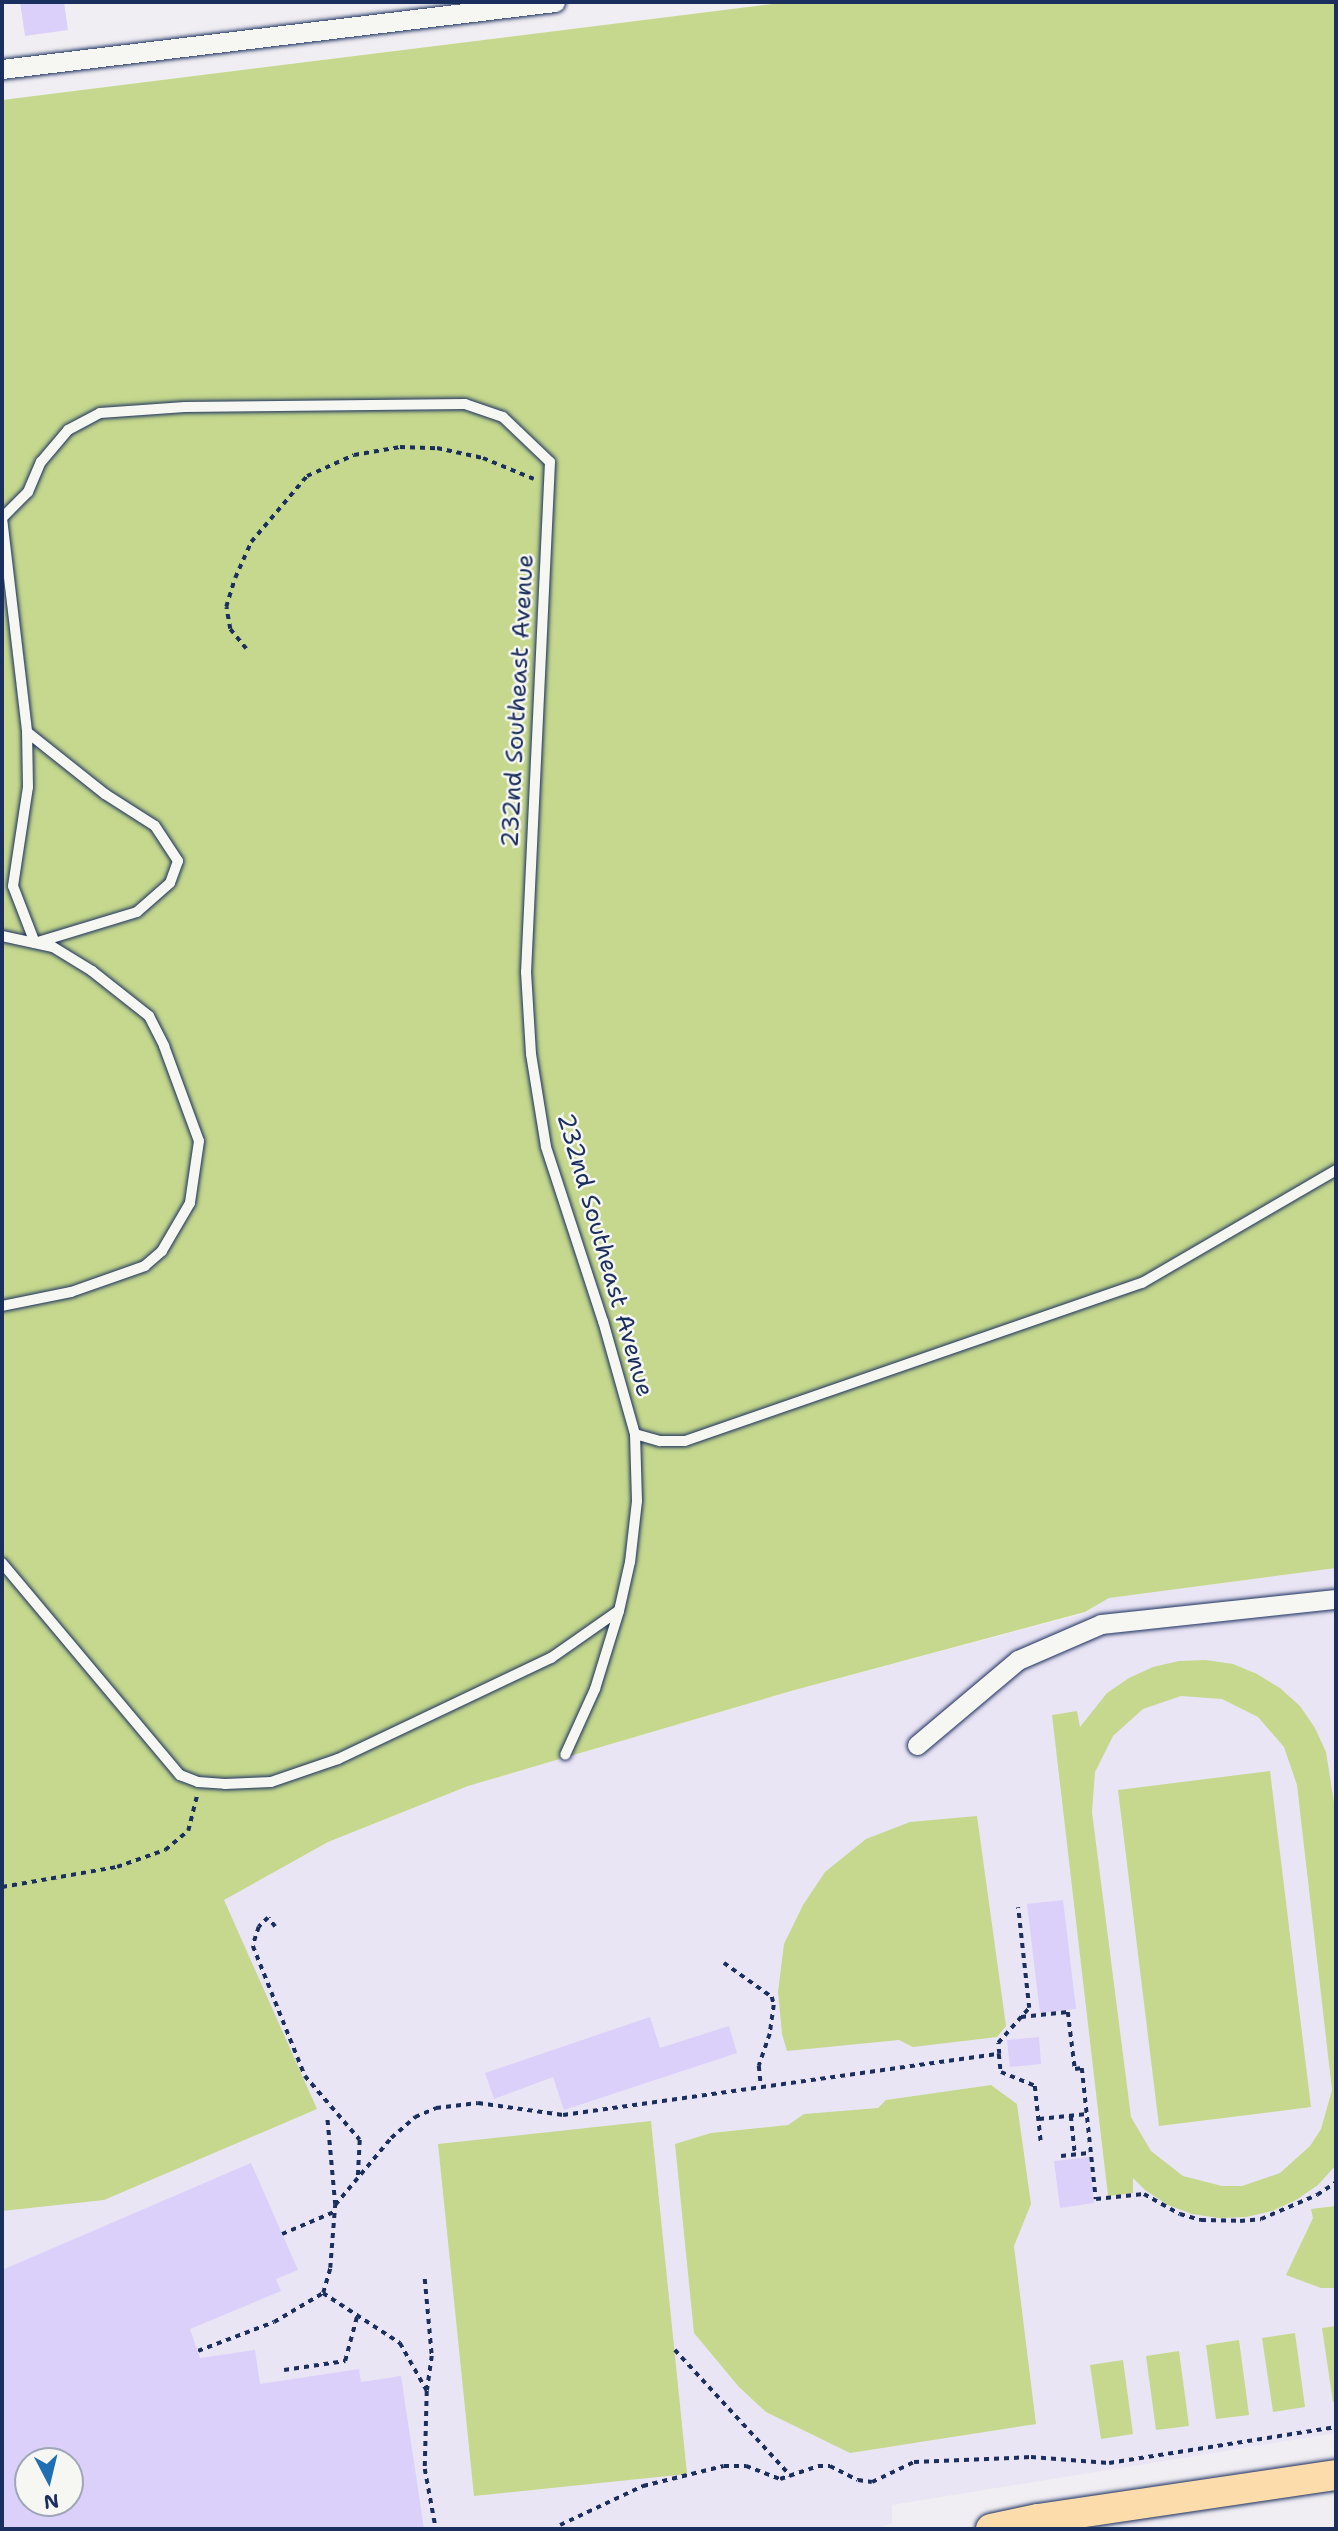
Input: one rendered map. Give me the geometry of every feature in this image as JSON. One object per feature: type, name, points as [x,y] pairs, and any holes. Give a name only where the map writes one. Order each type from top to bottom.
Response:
[{"type":"main road","points":[[991,2529],[1038,2519],[1336,2475]]},
{"type":"street","points":[[2,69],[475,7],[555,2]]},
{"type":"street","points":[[917,1745],[1018,1660],[1101,1624],[1336,1599]]},
{"type":"lane","name":"232nd Southeast Avenue","points":[[2,518],[28,492],[41,462],[68,430],[100,413],[185,407],[465,404],[503,418],[550,462],[526,972],[531,1054],[546,1147],[603,1321],[635,1434],[637,1502],[630,1562],[619,1611],[596,1689],[565,1755]]},
{"type":"lane","points":[[2,518],[27,732],[28,787],[13,886],[35,943]]},
{"type":"lane","points":[[27,732],[105,794],[155,826],[178,861],[170,883],[137,912],[75,928],[35,943]]},
{"type":"lane","points":[[2,936],[53,947],[92,971],[149,1016],[164,1045],[199,1141],[190,1203],[162,1251],[145,1266],[71,1292],[2,1306]]},
{"type":"lane","points":[[635,1434],[660,1441],[685,1441],[1142,1283],[1336,1170]]},
{"type":"lane","points":[[2,1563],[180,1775],[198,1782],[271,1782],[338,1759],[551,1658],[619,1611]]},
{"type":"path","points":[[246,649],[230,629],[226,607],[235,578],[251,542],[307,476],[354,455],[400,446],[437,448],[483,458],[549,485]]},
{"type":"path","points":[[2,1887],[117,1867],[165,1850],[188,1831],[196,1809],[198,1782]]},
{"type":"path","points":[[1018,1908],[1029,2008],[998,2043],[999,2054],[1001,2072],[1035,2086],[1041,2142]]},
{"type":"path","points":[[275,1927],[268,1918],[259,1927],[253,1946],[305,2076],[360,2140],[358,2178]]},
{"type":"path","points":[[724,1963],[772,1997],[772,2026],[759,2066],[761,2086]]},
{"type":"path","points":[[1021,2017],[1068,2012],[1075,2069],[1082,2068],[1096,2199],[1144,2194],[1180,2214],[1201,2220],[1261,2219],[1306,2200],[1336,2182]]},
{"type":"path","points":[[335,2205],[391,2138],[415,2117],[445,2106],[478,2103],[563,2116],[999,2054]]},
{"type":"path","points":[[1039,2119],[1087,2114]]},
{"type":"path","points":[[1071,2116],[1075,2154]]},
{"type":"path","points":[[198,2351],[274,2322],[323,2293],[330,2268],[335,2205],[327,2117]]},
{"type":"path","points":[[1061,2156],[1091,2152]]},
{"type":"path","points":[[282,2234],[334,2212]]},
{"type":"path","points":[[425,2279],[432,2356],[427,2391],[425,2469],[436,2529]]},
{"type":"path","points":[[323,2293],[400,2343],[427,2391]]},
{"type":"path","points":[[284,2370],[345,2361],[357,2316]]},
{"type":"path","points":[[675,2350],[791,2476]]},
{"type":"path","points":[[560,2525],[643,2486],[724,2466],[746,2466],[780,2479],[818,2466],[830,2466],[858,2480],[872,2482],[914,2462],[1031,2457],[1109,2463],[1336,2427]]},
{"type":"shaded area","points":[[1336,1568],[1336,2433],[892,2505],[892,2523],[876,2529],[2,2529],[2,2166],[223,1899],[328,1842],[468,1786],[791,1691],[1085,1613],[1109,1598]]},
{"type":"green space","points":[[789,2],[1336,2],[1336,1568],[1109,1598],[1085,1612],[791,1691],[468,1786],[328,1842],[224,1900],[317,2109],[104,2200],[2,2211],[2,100]]},
{"type":"green space","points":[[1206,1660],[1233,1664],[1280,1688],[1300,1706],[1315,1728],[1326,1752],[1336,1815],[1336,2165],[1318,2185],[1296,2200],[1272,2211],[1246,2217],[1219,2218],[1192,2214],[1168,2205],[1145,2190],[1133,2178],[1133,2193],[1108,2196],[1052,1715],[1077,1711],[1080,1727],[1107,1693],[1129,1678],[1153,1667],[1179,1661]],"holes":[[[1181,1696],[1222,1699],[1258,1717],[1284,1747],[1297,1785],[1332,2090],[1321,2129],[1310,2146],[1280,2173],[1242,2186],[1222,2186],[1183,2176],[1151,2151],[1131,2117],[1092,1812],[1095,1772],[1113,1736],[1143,1709]]]},
{"type":"green space","points":[[1270,1771],[1311,2107],[1159,2126],[1118,1790]]},
{"type":"green space","points":[[977,1816],[1006,2026],[997,2037],[913,2047],[899,2040],[787,2051],[782,2034],[778,1992],[784,1944],[803,1905],[825,1872],[866,1839],[910,1822]]},
{"type":"green space","points":[[991,2085],[1017,2104],[1031,2204],[1014,2246],[1036,2424],[850,2453],[766,2412],[739,2387],[694,2333],[675,2144],[711,2133],[788,2125],[804,2114],[878,2108],[886,2100]]},
{"type":"green space","points":[[651,2121],[687,2474],[474,2496],[438,2144]]},
{"type":"green space","points":[[1336,2206],[1336,2288],[1321,2288],[1286,2275],[1313,2218],[1311,2209]]},
{"type":"green space","points":[[1336,2326],[1336,2401],[1333,2402],[1322,2328]]},
{"type":"green space","points":[[1295,2333],[1305,2407],[1273,2412],[1262,2338]]},
{"type":"green space","points":[[1239,2340],[1249,2415],[1216,2419],[1206,2345]]},
{"type":"green space","points":[[1179,2351],[1189,2426],[1156,2430],[1146,2356]]},
{"type":"green space","points":[[1123,2360],[1133,2434],[1101,2439],[1090,2365]]},
{"type":"building","points":[[20,2],[64,2],[68,30],[25,36]]},
{"type":"building","points":[[1063,1900],[1076,2009],[1040,2013],[1027,1904]]},
{"type":"building","points":[[650,2017],[660,2048],[729,2026],[737,2053],[564,2110],[553,2077],[494,2099],[485,2073]]},
{"type":"building","points":[[1039,2037],[1041,2064],[1010,2067],[1007,2040]]},
{"type":"building","points":[[1089,2157],[1094,2203],[1060,2208],[1054,2161]]},
{"type":"building","points":[[251,2163],[298,2270],[276,2279],[281,2291],[190,2329],[200,2358],[255,2350],[260,2384],[359,2369],[361,2382],[401,2376],[424,2529],[2,2529],[2,2270]]}]
